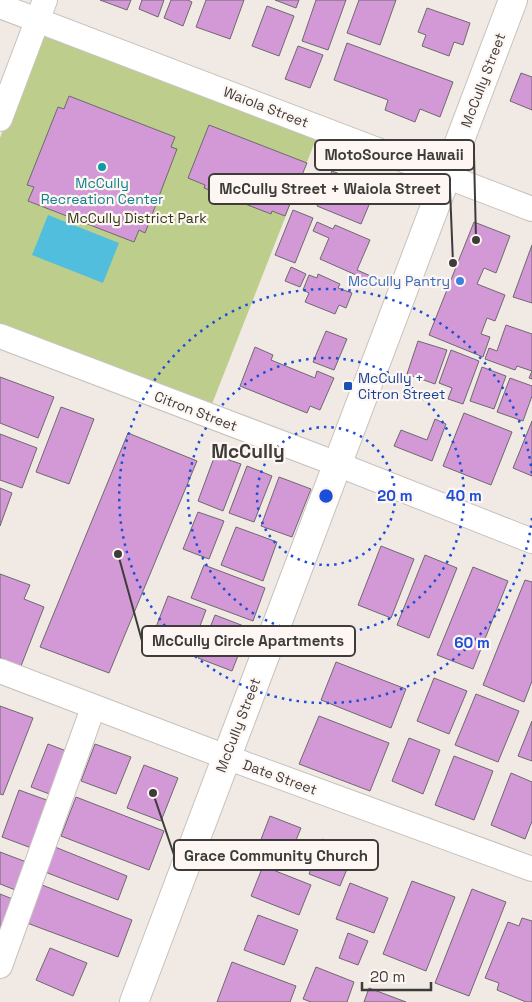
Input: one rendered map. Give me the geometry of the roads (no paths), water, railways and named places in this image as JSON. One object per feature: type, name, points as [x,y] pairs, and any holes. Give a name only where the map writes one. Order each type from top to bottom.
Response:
[{"type":"main road","name":"McCully Street","points":[[134,1002],[513,0]]},
{"type":"street","name":"Waiola Street","points":[[0,6],[41,10],[532,209]]},
{"type":"street","points":[[0,119],[41,10]]},
{"type":"street","name":"Citron Street","points":[[0,336],[338,464],[532,541]]},
{"type":"street","name":"Date Street","points":[[0,671],[93,708],[532,869]]},
{"type":"street","points":[[0,966],[93,708]]},
{"type":"water","points":[[48,215],[119,243],[103,283],[32,255]]},
{"type":"place","name":"McCully Recreation Center","points":[[102,167]]},
{"type":"place","name":"MotoSource Hawaii","points":[[476,240]]},
{"type":"place","name":"McCully Street + Waiola Street","points":[[453,263]]},
{"type":"place","name":"McCully Pantry","points":[[460,281]]},
{"type":"place","name":"McCully + Citron Street","points":[[348,386]]},
{"type":"place","name":"McCully Circle Apartments","points":[[118,554]]},
{"type":"place","name":"Grace Community Church","points":[[153,793]]},
{"type":"district","name":"McCully","points":[[248,451]]},
{"type":"park label","name":"McCully District Park","points":[[137,218]]}]
